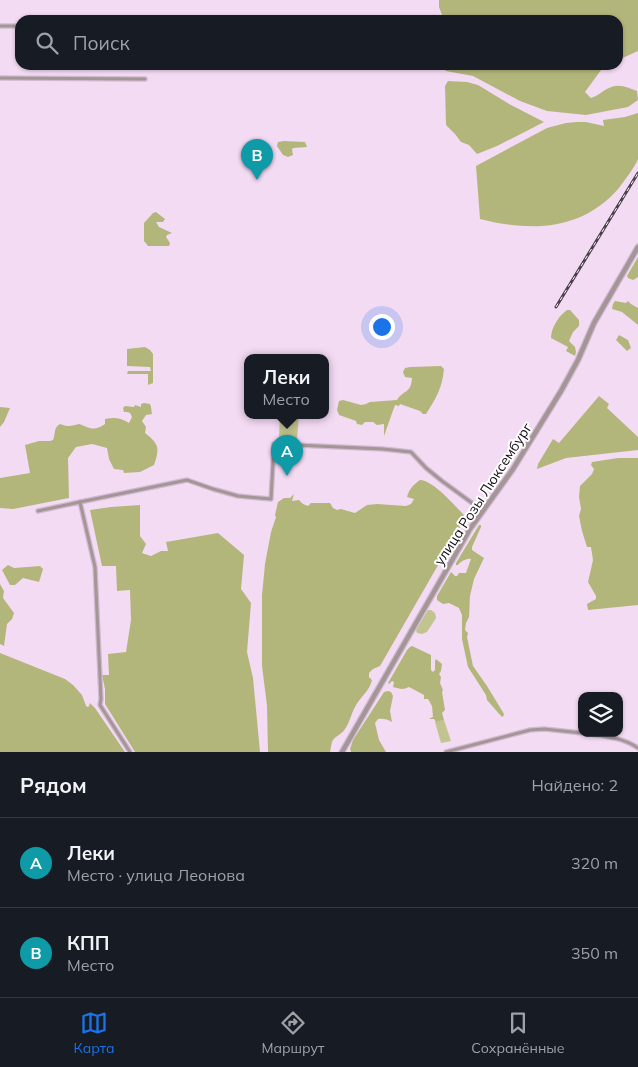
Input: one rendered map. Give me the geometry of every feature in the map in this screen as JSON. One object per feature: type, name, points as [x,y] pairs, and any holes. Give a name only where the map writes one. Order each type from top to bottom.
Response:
[{"type":"street","points":[[0,26],[15,26]]},
{"type":"street","points":[[0,78],[145,79]]},
{"type":"street","name":"улица Розы Люксембург","points":[[342,752],[470,529],[513,469],[562,391],[594,323],[638,247]]},
{"type":"street","points":[[38,511],[187,480],[213,490],[238,496],[271,498],[274,444],[411,452],[442,481],[484,511]]},
{"type":"street","points":[[80,502],[95,567],[100,705],[130,752]]},
{"type":"street","points":[[446,752],[530,730],[544,729],[578,732]]},
{"type":"street","points":[[606,737],[617,739],[638,748]]},
{"type":"green space","points":[[439,0],[638,0],[638,51],[623,58],[623,15],[442,15]]},
{"type":"green space","points":[[601,70],[585,92],[591,98],[612,87],[623,86],[637,91],[638,100],[628,107],[586,115],[547,111],[520,101],[473,76],[446,71]]},
{"type":"green space","points":[[448,81],[467,82],[478,85],[544,122],[477,154],[469,145],[461,142],[446,125],[445,86]]},
{"type":"green space","points":[[638,113],[637,162],[619,188],[589,213],[572,220],[537,226],[518,226],[480,219],[476,166],[547,128],[577,122],[604,126],[603,120]]},
{"type":"green space","points":[[278,142],[305,142],[307,147],[293,148],[293,155],[288,157],[283,155],[277,146]]},
{"type":"green space","points":[[156,212],[165,219],[163,222],[156,222],[159,227],[172,233],[166,237],[170,243],[169,246],[148,246],[144,241],[144,223]]},
{"type":"green space","points":[[638,257],[638,277],[633,280],[627,276]]},
{"type":"green space","points":[[615,301],[626,303],[628,301],[638,308],[638,325],[622,312],[612,309]]},
{"type":"green space","points":[[567,310],[570,310],[579,320],[579,326],[573,332],[569,341],[575,347],[575,356],[566,351],[568,347],[551,338],[556,322]]},
{"type":"green space","points":[[619,335],[628,340],[631,348],[627,351],[616,340]]},
{"type":"green space","points":[[145,347],[153,354],[153,383],[148,385],[148,374],[127,374],[128,371],[151,371],[150,367],[127,366],[127,349]]},
{"type":"green space","points":[[441,366],[444,369],[440,388],[426,414],[400,404],[399,406],[395,405],[384,436],[384,424],[377,425],[373,422],[365,422],[362,425],[357,424],[356,421],[339,415],[337,410],[339,401],[343,400],[361,405],[370,402],[397,400],[409,389],[411,383],[412,378],[405,377],[403,372],[405,368]]},
{"type":"green space","points":[[599,396],[609,404],[607,408],[638,437],[638,450],[566,458],[537,469],[553,439],[559,443]]},
{"type":"green space","points":[[141,404],[150,404],[151,407],[152,414],[146,415],[142,421],[146,427],[145,433],[156,443],[157,454],[154,465],[140,472],[124,473],[123,470],[114,469],[109,459],[107,448],[92,444],[76,447],[68,458],[69,498],[13,509],[0,508],[0,478],[30,473],[25,445],[53,440],[56,429],[60,424],[70,426],[79,424],[95,429],[105,424],[105,419],[121,419],[129,423],[132,417],[130,413],[124,412],[123,408],[125,406],[134,407],[135,405],[141,407]]},
{"type":"green space","points":[[0,407],[10,408],[0,427]]},
{"type":"green space","points":[[280,419],[299,419],[297,440],[279,438]]},
{"type":"green space","points":[[618,458],[638,458],[638,605],[588,610],[587,604],[596,599],[596,596],[588,582],[593,560],[591,547],[587,547],[579,516],[581,509],[580,486],[592,474],[594,469],[591,465],[592,462]]},
{"type":"green space","points":[[420,480],[431,484],[443,494],[464,515],[464,520],[380,666],[369,673],[369,677],[372,680],[371,684],[359,700],[345,729],[333,740],[330,752],[268,752],[267,706],[262,666],[262,595],[265,564],[278,502],[284,498],[290,498],[294,494],[292,501],[299,500],[308,506],[311,503],[330,503],[337,510],[341,509],[355,513],[367,505],[406,506],[411,504],[414,499],[407,497],[409,492],[413,485]]},
{"type":"green space","points":[[140,505],[140,536],[146,544],[142,553],[151,556],[161,551],[168,551],[166,542],[218,533],[244,555],[241,589],[251,603],[247,652],[253,678],[260,752],[135,752],[105,704],[105,689],[102,675],[109,675],[108,654],[126,652],[131,620],[130,590],[117,591],[116,566],[102,566],[90,510]]},
{"type":"green space","points":[[479,525],[481,527],[472,550],[484,558],[474,579],[470,596],[469,617],[465,630],[468,633],[467,637],[473,666],[504,714],[503,717],[487,700],[486,695],[468,667],[462,639],[462,615],[459,608],[449,603],[443,604],[437,600],[437,596],[451,572],[455,576],[459,573],[466,573],[471,559],[464,560],[458,565],[456,563]]},
{"type":"green space","points":[[8,565],[14,568],[40,566],[43,569],[39,582],[23,578],[15,585],[10,585],[2,570]]},
{"type":"green space","points":[[0,584],[4,591],[3,598],[14,613],[12,619],[7,624],[4,646],[0,644]]},
{"type":"green space","points":[[428,610],[435,613],[436,618],[427,632],[417,633],[416,630]]},
{"type":"green space","points":[[412,646],[431,655],[431,670],[433,672],[436,659],[442,664],[439,674],[443,690],[445,710],[442,713],[444,720],[436,722],[434,719],[430,719],[433,717],[432,706],[428,699],[424,699],[424,695],[409,687],[401,689],[393,687],[394,682],[392,681],[388,683],[407,650]]},
{"type":"green space","points":[[0,653],[65,679],[73,685],[82,695],[86,706],[88,707],[90,703],[95,708],[125,752],[0,752]]},
{"type":"green space","points":[[388,691],[393,696],[390,711],[392,722],[387,719],[378,719],[375,723],[379,740],[386,752],[351,752],[353,740],[384,692]]},
{"type":"green space","points":[[444,720],[451,741],[441,743],[435,722]]},
{"type":"railway","points":[[556,307],[638,173]]},
{"type":"place","name":"КПП","points":[[257,180]]},
{"type":"place","name":"Леки","points":[[287,476]]}]
